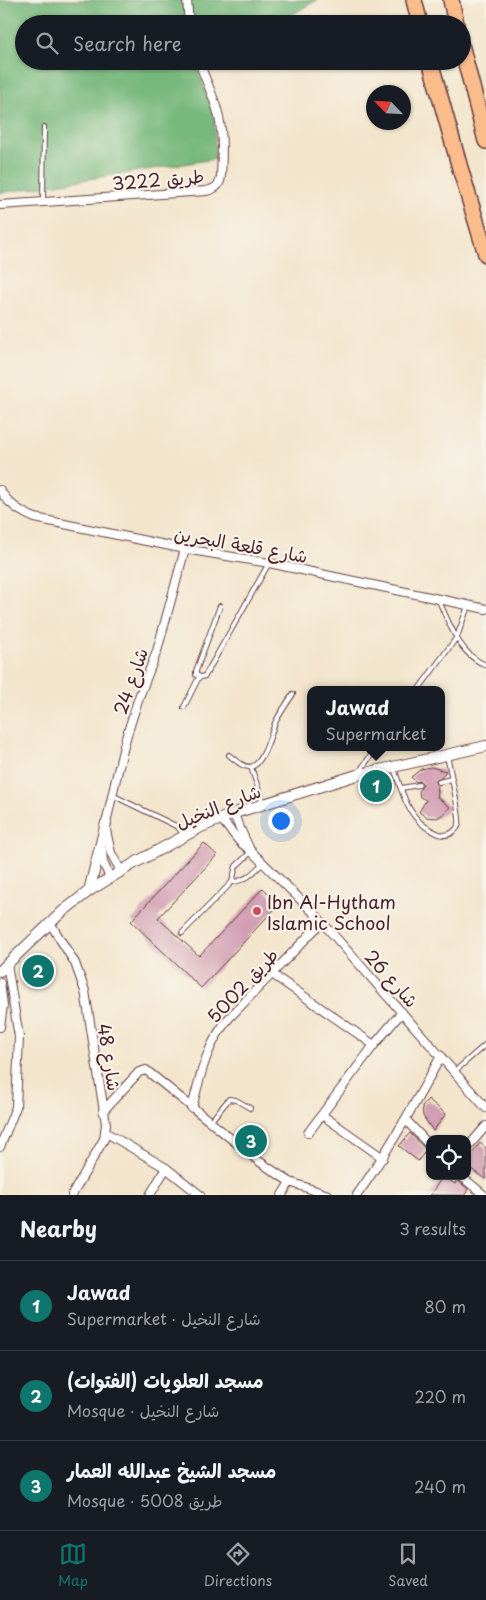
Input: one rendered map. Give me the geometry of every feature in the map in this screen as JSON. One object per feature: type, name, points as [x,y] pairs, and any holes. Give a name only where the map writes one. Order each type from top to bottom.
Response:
[{"type":"highway","points":[[414,0],[418,15]]},
{"type":"highway","points":[[451,0],[454,15]]},
{"type":"highway","points":[[432,70],[457,160],[486,254]]},
{"type":"highway","points":[[468,70],[486,141]]},
{"type":"street","points":[[187,0],[188,15]]},
{"type":"street","name":"طريق 3222","points":[[0,205],[206,192],[217,187],[221,176],[221,130],[213,97],[202,70]]},
{"type":"street","name":"شارع قلعة البحرين","points":[[0,490],[2,498],[15,508],[35,518],[185,549],[269,563],[486,609]]},
{"type":"street","name":"شارع 24","points":[[110,878],[103,862],[102,854],[112,795],[126,738],[139,697],[157,651],[185,549]]},
{"type":"street","name":"شارع النخيل","points":[[4,967],[50,923],[89,890],[184,836],[220,819],[357,775],[486,746]]},
{"type":"street","name":"شارع 26","points":[[234,814],[251,851]]},
{"type":"street","name":"شارع 26","points":[[220,819],[240,842],[264,863],[322,922],[486,1108]]},
{"type":"street","points":[[89,890],[106,823]]},
{"type":"street","name":"شارع 24","points":[[106,823],[108,844],[121,871]]},
{"type":"street","name":"طريق 5002","points":[[192,1108],[206,1058],[219,1030],[322,922]]},
{"type":"street","name":"شارع 48","points":[[50,923],[75,963],[85,991],[105,1132]]},
{"type":"street","points":[[0,1146],[16,1107],[19,1037],[4,967]]},
{"type":"street","points":[[272,974],[374,1045]]},
{"type":"street","points":[[0,983],[3,1005],[0,1027]]},
{"type":"street","points":[[308,1133],[374,1045],[402,1012]]},
{"type":"street","points":[[358,1195],[384,1158],[441,1056]]},
{"type":"street","points":[[103,1112],[139,1072],[146,1070],[260,1162],[290,1182],[328,1195]]},
{"type":"street","points":[[322,1115],[384,1158]]},
{"type":"street","points":[[406,1120],[426,1142]]},
{"type":"street","points":[[471,1143],[486,1126]]},
{"type":"street","points":[[72,1195],[100,1145],[105,1132],[166,1168],[200,1195]]},
{"type":"street","points":[[150,1195],[166,1168]]},
{"type":"street","points":[[465,1180],[484,1195]]},
{"type":"street","points":[[282,1195],[290,1182]]},
{"type":"lane","points":[[43,202],[44,127]]},
{"type":"lane","points":[[198,676],[205,676],[269,563]]},
{"type":"lane","points":[[438,599],[463,648],[476,661],[486,665]]},
{"type":"lane","points":[[184,707],[198,676],[196,672],[220,606]]},
{"type":"lane","points":[[421,686],[457,637],[468,606]]},
{"type":"lane","points":[[229,756],[243,765],[251,767],[257,764],[277,719],[292,694]]},
{"type":"lane","points":[[357,775],[374,751]]},
{"type":"lane","points":[[393,766],[406,803],[416,819],[430,830],[446,835],[456,830],[459,823],[446,754]]},
{"type":"lane","points":[[251,767],[264,804]]},
{"type":"lane","points":[[439,782],[452,779]]},
{"type":"lane","points":[[401,788],[419,785]]},
{"type":"lane","points":[[112,795],[178,827],[184,836]]},
{"type":"lane","points":[[182,933],[232,882],[236,866],[251,851]]},
{"type":"lane","points":[[232,882],[244,880],[264,863]]},
{"type":"lane","points":[[454,1072],[486,1044]]},
{"type":"lane","points":[[210,1122],[229,1099],[250,1108]]},
{"type":"green space","points":[[0,0],[317,0],[291,15],[15,15],[15,70],[197,70],[214,114],[215,159],[0,193]]},
{"type":"building","points":[[431,767],[446,771],[436,781],[437,797],[450,807],[437,818],[426,817],[419,812],[426,800],[420,797],[419,791],[423,784],[420,781],[416,782],[411,777],[421,769]]},
{"type":"building","points":[[376,777],[382,780],[385,786],[382,792],[376,795],[370,792],[367,786],[370,780]]},
{"type":"building","name":"Ibn Al-Hytham Islamic School","points":[[204,843],[217,855],[158,918],[199,956],[263,888],[279,904],[201,988],[131,921]]},
{"type":"building","points":[[428,1099],[446,1114],[433,1131],[423,1116],[422,1106]]},
{"type":"building","points":[[410,1133],[426,1150],[418,1161],[399,1146]]},
{"type":"building","points":[[480,1143],[486,1148],[486,1180],[471,1169],[471,1155]]},
{"type":"building","points":[[440,1180],[449,1180],[455,1184],[457,1180],[468,1189],[465,1195],[430,1195]]},
{"type":"place","name":"Jawad","points":[[376,786]]},
{"type":"place","name":"Ibn Al-Hytham Islamic School","points":[[257,911]]},
{"type":"place","name":"مسجد العلويات (الفتوات)","points":[[38,971]]},
{"type":"place","name":"مسجد الشيخ عبدالله العمار","points":[[251,1141]]}]
